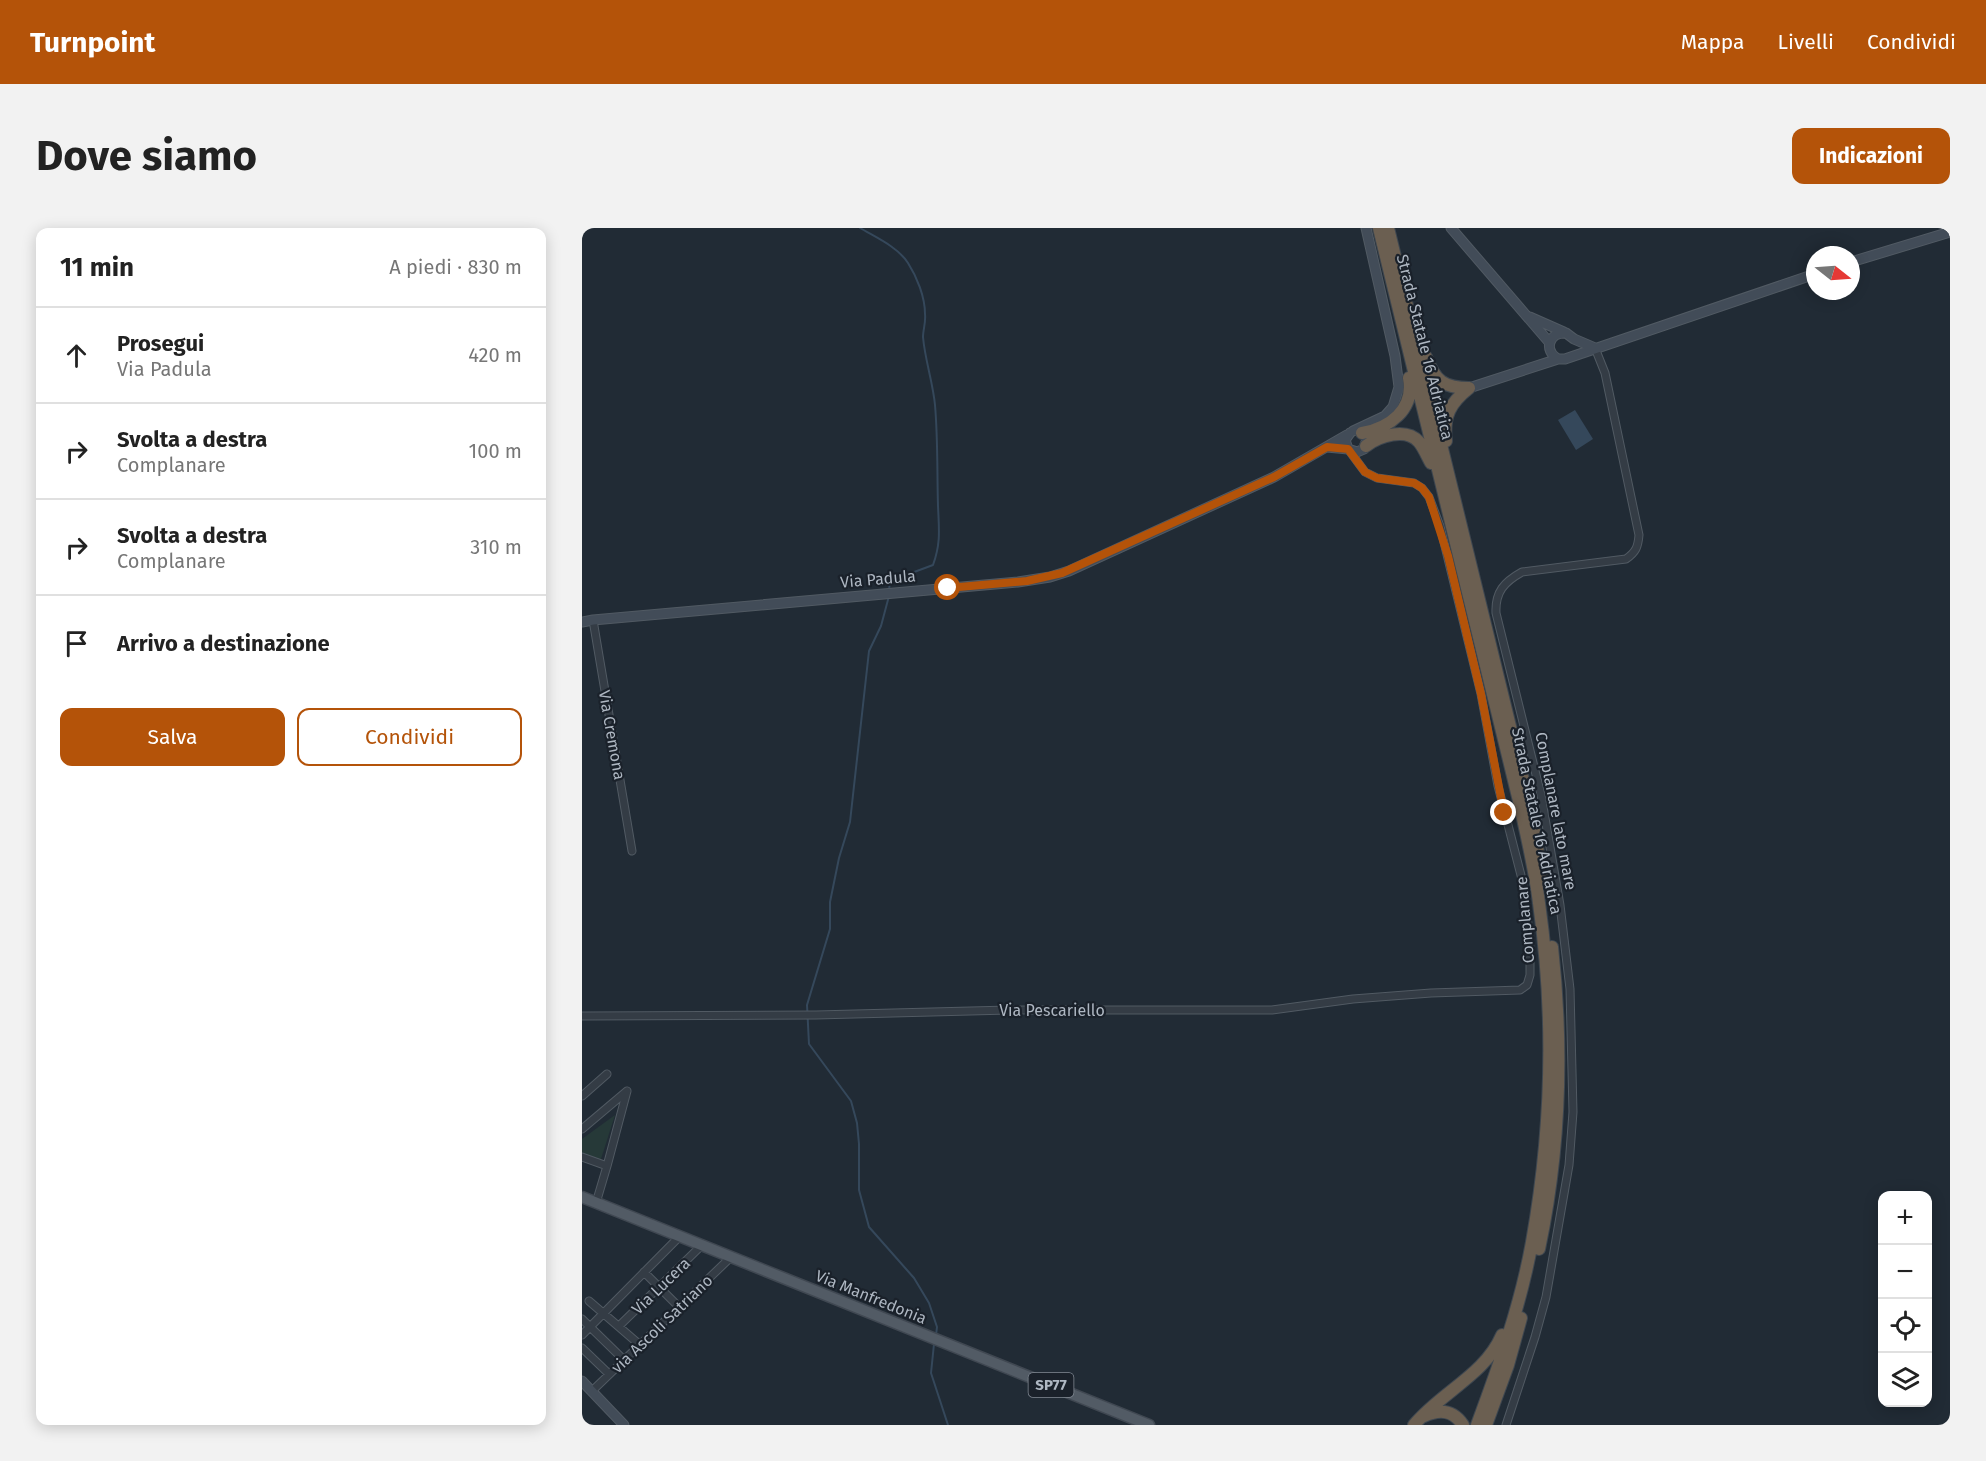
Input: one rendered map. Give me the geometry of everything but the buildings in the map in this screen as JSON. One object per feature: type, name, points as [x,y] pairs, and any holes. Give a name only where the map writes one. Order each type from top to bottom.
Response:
[{"type":"highway","name":"Strada Statale 16 Adriatica","points":[[1379,228],[1406,320]]},
{"type":"highway","name":"Strada Statale 16 Adriatica","points":[[1388,228],[1406,320],[1520,805],[1539,902],[1548,982],[1549,1065],[1546,1147],[1532,1244],[1499,1362],[1477,1425]]},
{"type":"highway","points":[[1406,320],[1431,370],[1438,379],[1452,387],[1469,388]]},
{"type":"highway","points":[[1354,433],[1382,428],[1398,417],[1406,405],[1411,393],[1403,352],[1406,320]]},
{"type":"highway","points":[[1446,485],[1445,418],[1453,402],[1469,388]]},
{"type":"highway","points":[[1365,448],[1382,436],[1403,434],[1410,436],[1418,440],[1446,485]]},
{"type":"highway","name":"Strada Statale 16 Adriatica","points":[[1446,485],[1529,804],[1547,901],[1556,984],[1558,1065],[1554,1149],[1540,1246],[1508,1365],[1486,1425]]},
{"type":"highway","points":[[1417,1421],[1437,1400],[1485,1363],[1497,1347],[1518,1299]]},
{"type":"highway","points":[[1417,1421],[1436,1411],[1448,1412],[1458,1417],[1463,1425]]},
{"type":"main road","name":"Via Manfredonia","points":[[582,1197],[1149,1425]]},
{"type":"street","name":"Via Padula","points":[[582,622],[1018,582],[1062,573],[1274,477],[1385,416],[1393,407],[1399,387],[1395,356],[1366,228]]},
{"type":"street","points":[[1451,228],[1527,316],[1553,351],[1569,358],[1806,277]]},
{"type":"street","points":[[1860,259],[1950,232]]},
{"type":"street","points":[[1527,316],[1595,348]]},
{"type":"street","points":[[1469,388],[1541,364],[1553,351],[1558,333],[1570,336],[1576,348],[1569,358]]},
{"type":"street","name":"Complanare lato mare","points":[[1506,1425],[1546,1297],[1569,1165],[1573,1112],[1570,988],[1558,895],[1540,795],[1496,613],[1496,601],[1500,589],[1509,579],[1522,572],[1626,559],[1634,554],[1638,546],[1639,535],[1605,373],[1595,348]]},
{"type":"street","points":[[1354,433],[1365,437],[1365,472],[1348,449],[1345,440],[1354,433]]},
{"type":"street","points":[[1327,447],[1357,452],[1365,448]]},
{"type":"street","name":"Complanare","points":[[1365,472],[1383,479],[1414,483],[1422,488],[1429,497],[1440,526],[1481,694],[1498,786],[1525,891],[1530,975],[1527,986],[1520,990]]},
{"type":"street","name":"Via Cremona","points":[[593,620],[632,850]]},
{"type":"street","name":"Via Pescariello","points":[[582,1016],[816,1015],[1009,1010],[1272,1010],[1353,999],[1520,990]]},
{"type":"street","points":[[582,1096],[607,1074]]},
{"type":"street","points":[[582,1129],[627,1090],[596,1203]]},
{"type":"street","points":[[582,1157],[607,1166]]},
{"type":"street","points":[[582,1335],[680,1236]]},
{"type":"street","name":"Via Lucera","points":[[619,1326],[702,1245]]},
{"type":"street","name":"via Ascoli Satriano","points":[[592,1390],[731,1257]]},
{"type":"street","points":[[644,1272],[679,1307]]},
{"type":"street","points":[[589,1301],[640,1345]]},
{"type":"street","points":[[582,1319],[624,1360]]},
{"type":"street","points":[[582,1348],[609,1374]]},
{"type":"street","points":[[582,1381],[624,1425]]},
{"type":"green space","points":[[615,1115],[601,1159],[582,1153],[582,1139]]},
{"type":"water","points":[[1575,410],[1593,439],[1576,450],[1558,420]]},
{"type":"waterway","points":[[860,228],[904,257],[917,281],[925,308],[923,337],[935,405],[939,529],[936,557],[933,565],[890,581],[889,590]]},
{"type":"waterway","points":[[889,596],[881,626],[869,651],[850,822],[839,858],[830,902],[830,929],[807,1005],[809,1044],[851,1101],[857,1123],[859,1144],[859,1190],[869,1227],[914,1278],[929,1303],[937,1327],[936,1335]]},
{"type":"waterway","points":[[934,1344],[931,1373],[948,1425]]},
{"type":"route","points":[[948,588],[1027,581],[1062,573],[1274,477],[1327,447],[1348,449],[1365,472],[1377,478],[1414,483],[1422,488],[1429,497],[1448,556],[1481,694],[1504,813]]}]
